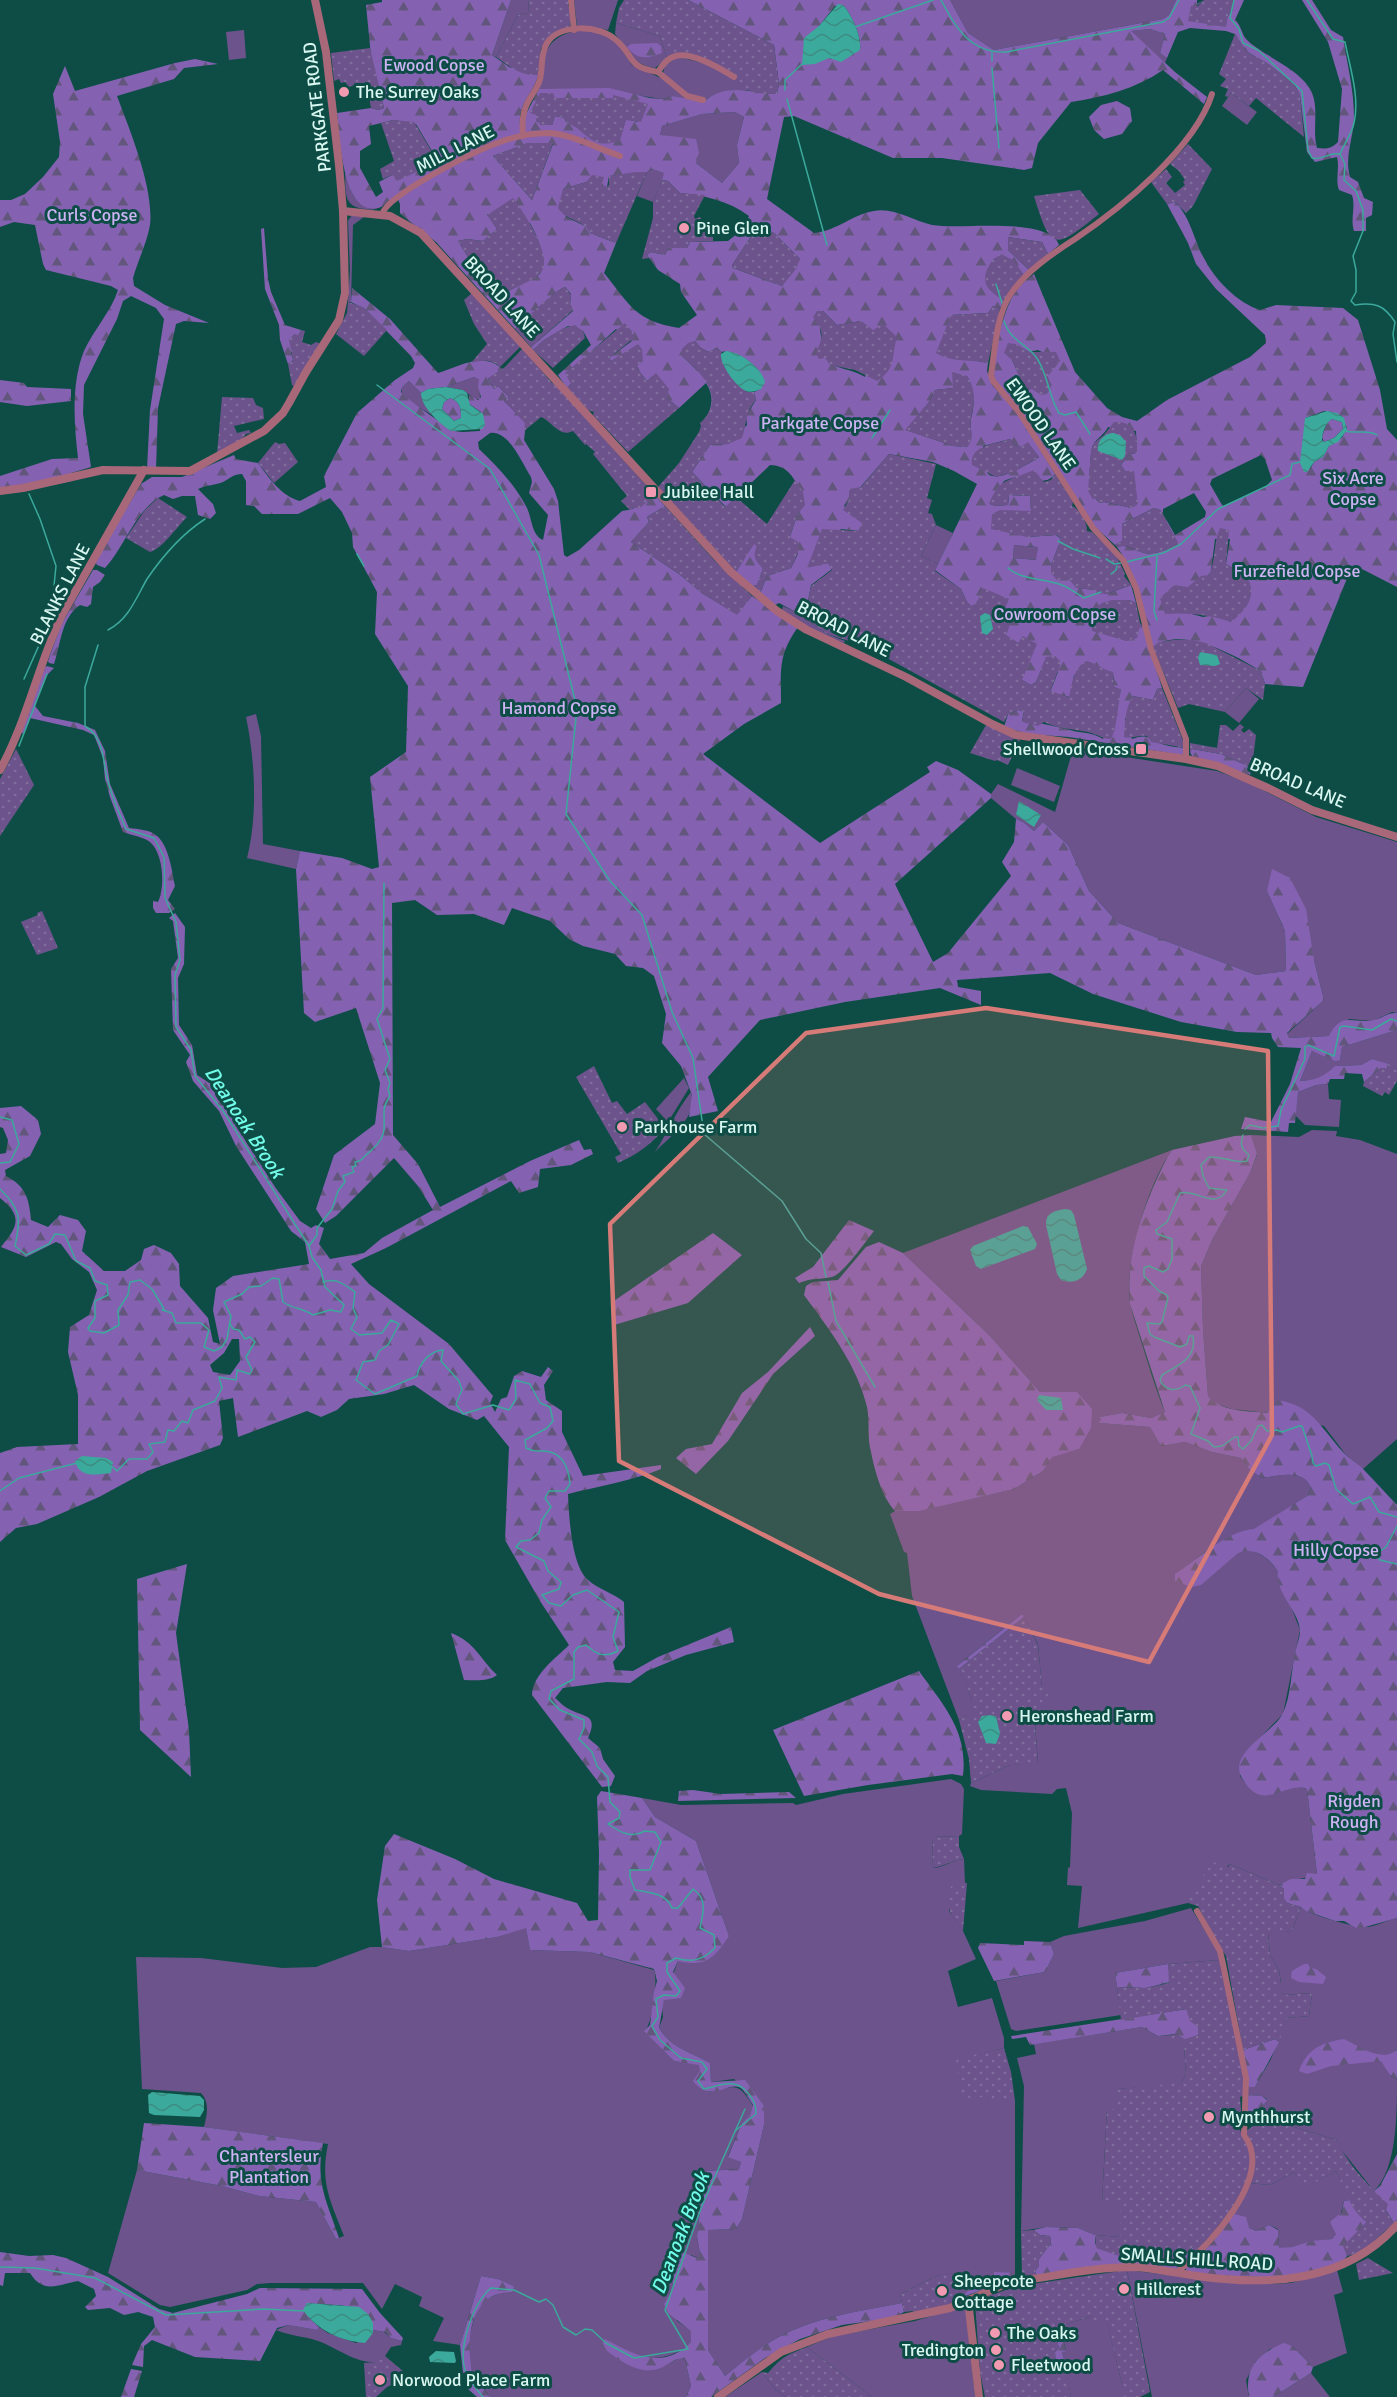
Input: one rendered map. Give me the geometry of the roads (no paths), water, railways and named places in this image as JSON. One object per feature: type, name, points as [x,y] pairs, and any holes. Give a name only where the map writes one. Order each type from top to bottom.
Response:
[{"type":"street","name":"PARKGATE ROAD","points":[[0,491],[103,470],[180,472],[200,466],[264,431],[283,413],[342,312],[345,293],[343,211],[327,52],[315,0]]},
{"type":"street","points":[[572,0],[574,30]]},
{"type":"street","points":[[523,136],[523,114],[539,81],[544,50],[554,36],[574,30],[590,29],[608,34],[636,65],[658,72],[687,96],[703,100]]},
{"type":"street","points":[[658,72],[670,58],[681,55],[708,63],[734,77]]},
{"type":"street","name":"EWOOD LANE","points":[[1186,759],[1186,739],[1151,649],[1138,596],[1124,562],[1093,528],[1019,412],[993,381],[991,375],[995,344],[1006,302],[1015,289],[1047,257],[1088,230],[1164,165],[1196,126],[1212,94]]},
{"type":"street","name":"MILL LANE","points":[[382,214],[390,203],[436,172],[493,144],[523,136],[544,133],[559,135],[620,156]]},
{"type":"street","name":"BROAD LANE","points":[[343,211],[382,214],[406,223],[427,238],[738,580],[777,611],[823,639],[906,677],[1006,731],[1025,737],[1186,759],[1218,766],[1312,810],[1397,837]]},
{"type":"street","name":"BLANKS LANE","points":[[0,770],[51,637],[144,470]]},
{"type":"street","points":[[1176,2273],[1201,2252],[1224,2225],[1251,2172],[1253,2158],[1250,2142],[1244,2134],[1246,2078],[1223,1964],[1220,1951],[1197,1911]]},
{"type":"street","name":"SMALLS HILL ROAD","points":[[718,2397],[781,2352],[828,2334],[933,2313],[1019,2281],[1134,2267],[1234,2279],[1296,2279],[1324,2272],[1364,2253],[1397,2225]]},
{"type":"street","points":[[968,2300],[979,2397]]},
{"type":"water","points":[[838,4],[843,5],[853,20],[858,33],[860,50],[841,62],[829,58],[815,64],[802,65],[804,38],[819,26]]},
{"type":"water","points":[[726,351],[737,354],[755,366],[765,382],[761,389],[746,391],[733,380],[721,359],[721,354]]},
{"type":"water","points":[[446,387],[463,390],[467,393],[470,405],[483,414],[485,425],[482,429],[451,431],[436,419],[424,404],[421,393],[428,389]],"holes":[[[450,398],[459,405],[461,414],[461,418],[454,421],[442,409],[444,402]]]},
{"type":"water","points":[[1327,411],[1337,413],[1344,418],[1347,430],[1338,442],[1329,446],[1323,457],[1314,462],[1307,472],[1304,472],[1300,463],[1305,418]],"holes":[[[1332,419],[1342,422],[1343,429],[1334,438],[1324,442],[1323,434],[1328,423]]]},
{"type":"water","points":[[1114,433],[1126,442],[1125,456],[1122,460],[1098,451],[1098,444],[1102,438]]},
{"type":"water","points":[[985,613],[990,615],[993,629],[987,635],[982,633],[980,616]]},
{"type":"water","points":[[1200,652],[1217,655],[1220,664],[1200,665],[1198,658]]},
{"type":"water","points":[[1019,801],[1041,815],[1034,827],[1016,815]]},
{"type":"water","points":[[1065,1209],[1071,1210],[1074,1215],[1087,1269],[1080,1279],[1069,1282],[1061,1280],[1057,1274],[1046,1225],[1049,1215]]},
{"type":"water","points":[[1023,1226],[1028,1227],[1037,1244],[1035,1249],[981,1269],[976,1266],[970,1250],[973,1246]]},
{"type":"water","points":[[1039,1395],[1061,1398],[1063,1410],[1046,1410],[1037,1400]]},
{"type":"water","points":[[82,1456],[106,1458],[113,1462],[111,1473],[94,1475],[84,1473],[75,1461]]},
{"type":"water","points":[[982,1716],[996,1716],[1000,1734],[996,1744],[986,1743],[978,1722]]},
{"type":"water","points":[[152,2092],[200,2096],[204,2100],[204,2110],[200,2117],[154,2115],[149,2113],[148,2095]]},
{"type":"water","points":[[307,2303],[359,2307],[368,2314],[373,2323],[373,2333],[365,2343],[338,2337],[322,2329],[309,2317],[303,2310]]},
{"type":"water","points":[[436,2351],[454,2352],[455,2363],[430,2362],[429,2357]]},
{"type":"waterway","points":[[855,27],[933,0]]},
{"type":"waterway","points":[[941,0],[959,29],[974,44],[994,51],[1006,52],[1163,22],[1169,18],[1179,0]]},
{"type":"waterway","points":[[1234,0],[1230,18],[1239,29],[1243,43],[1258,50],[1302,91],[1308,150],[1312,158],[1339,154]]},
{"type":"waterway","points":[[1307,0],[1333,39],[1345,42],[1352,72],[1356,113],[1352,131],[1340,154]]},
{"type":"waterway","points":[[992,53],[992,61]]},
{"type":"waterway","points":[[785,90],[785,80],[802,64]]},
{"type":"waterway","points":[[992,68],[999,148]]},
{"type":"waterway","points":[[787,99],[827,245]]},
{"type":"waterway","points":[[1340,154],[1345,164],[1344,180],[1356,191],[1363,210],[1363,231],[1353,256],[1356,270],[1356,292],[1351,301],[1355,305],[1378,306],[1391,316],[1395,322],[1393,334],[1397,362]]},
{"type":"waterway","points":[[996,284],[1002,303]]},
{"type":"waterway","points":[[1004,321],[1015,339],[1038,360],[1059,413],[1065,415],[1076,412],[1090,434]]},
{"type":"waterway","points":[[377,385],[490,469],[539,555],[577,708],[566,814],[610,881],[642,915],[672,1012],[693,1058],[704,1134],[782,1201],[806,1239],[821,1253],[826,1277]]},
{"type":"waterway","points":[[872,438],[890,410]]},
{"type":"waterway","points":[[1346,431],[1370,432],[1377,435]]},
{"type":"waterway","points":[[1126,562],[1163,553],[1181,544],[1218,509],[1290,475],[1292,464],[1300,462]]},
{"type":"waterway","points":[[29,494],[56,566],[52,605]]},
{"type":"waterway","points":[[108,630],[127,614],[147,579],[166,554],[180,539],[205,519]]},
{"type":"waterway","points":[[1058,541],[1100,558]]},
{"type":"waterway","points":[[357,554],[364,566]]},
{"type":"waterway","points":[[1157,556],[1154,611],[1157,620]]},
{"type":"waterway","points":[[1106,559],[1114,564],[1121,563]]},
{"type":"waterway","points":[[1111,574],[1117,566]]},
{"type":"waterway","points":[[1008,568],[1026,577],[1062,585],[1084,598],[1101,592]]},
{"type":"waterway","points":[[24,679],[52,616]]},
{"type":"waterway","name":"Deanoak Brook","points":[[0,1189],[12,1203],[18,1215],[15,1246],[26,1255],[49,1244],[55,1234],[65,1235],[76,1261],[90,1268],[95,1281],[107,1285],[108,1295],[95,1301],[95,1318],[88,1328],[90,1331],[104,1333],[119,1325],[118,1310],[128,1295],[130,1282],[140,1280],[152,1289],[164,1309],[162,1310],[172,1313],[176,1323],[201,1323],[209,1330],[204,1347],[214,1351],[222,1347],[227,1339],[231,1316],[224,1302],[242,1294],[249,1287],[261,1286],[273,1278],[279,1279],[283,1302],[313,1315],[330,1310],[341,1312],[344,1305],[325,1287],[321,1270],[312,1257],[309,1246],[223,1111],[195,1076],[191,1050],[176,1027],[175,975],[180,960],[176,922],[165,898],[164,857],[154,838],[126,829],[111,791],[100,745],[92,731],[85,726],[85,687],[98,645]]},
{"type":"waterway","points":[[19,746],[47,674]]},
{"type":"waterway","points":[[309,1246],[317,1235],[317,1228],[332,1209],[338,1191],[345,1182],[343,1176],[354,1172],[352,1167],[356,1166],[355,1162],[361,1160],[375,1147],[384,1132],[384,1108],[390,1096],[388,1089],[390,1083],[385,1070],[390,1059],[377,1019],[383,1008],[384,883]]},
{"type":"waterway","points":[[1245,1129],[1250,1125],[1263,1128],[1278,1126],[1281,1110],[1305,1059],[1305,1047],[1308,1045],[1334,1056],[1340,1027],[1372,1030],[1391,1019],[1397,1021]]},
{"type":"waterway","points":[[0,1117],[12,1120],[19,1144],[10,1162],[0,1163]]},
{"type":"waterway","points":[[1243,1135],[1242,1146],[1249,1155],[1247,1161],[1239,1162],[1209,1157],[1201,1165],[1209,1188],[1227,1190],[1222,1196],[1211,1199],[1192,1193],[1180,1193],[1167,1222],[1156,1230],[1157,1234],[1172,1239],[1172,1259],[1168,1269],[1163,1272],[1149,1266],[1144,1268],[1144,1276],[1168,1298],[1162,1322],[1160,1324],[1147,1323],[1150,1334],[1180,1347],[1187,1344],[1189,1336],[1193,1336],[1189,1356],[1162,1375],[1160,1380],[1162,1384],[1171,1389],[1190,1386],[1200,1408],[1191,1434],[1208,1441],[1214,1447],[1222,1446],[1238,1437],[1239,1446],[1243,1449],[1251,1441],[1258,1426],[1262,1425],[1267,1431],[1282,1432],[1302,1426],[1313,1463],[1316,1466],[1325,1463],[1329,1465],[1336,1489],[1353,1504],[1370,1497],[1379,1512],[1397,1517]]},
{"type":"waterway","name":"Deanoak Brook","points":[[323,1282],[336,1281],[355,1292],[353,1308],[357,1317],[351,1329],[359,1335],[382,1333],[391,1320],[399,1324],[388,1345],[379,1351],[375,1360],[363,1362],[356,1380],[375,1394],[417,1376],[426,1359],[433,1353],[443,1350],[441,1361],[459,1381],[462,1390],[456,1404],[463,1414],[493,1405],[509,1410],[516,1399],[515,1380],[530,1384],[540,1403],[550,1407],[553,1421],[547,1428],[525,1440],[526,1448],[533,1451],[550,1452],[563,1460],[570,1484],[565,1491],[549,1491],[545,1498],[551,1507],[542,1520],[539,1533],[530,1540],[521,1541],[516,1547],[544,1561],[548,1571],[561,1582],[559,1589],[542,1595],[549,1603],[561,1606],[573,1595],[587,1590],[619,1612],[613,1637],[618,1651],[605,1655],[597,1653],[586,1645],[578,1647],[574,1652],[574,1679],[551,1691],[549,1699],[560,1710],[584,1720],[584,1728],[579,1739],[592,1752],[597,1766],[608,1777],[610,1802],[620,1812],[619,1818],[608,1824],[621,1832],[630,1834],[655,1832],[661,1842],[650,1870],[630,1870],[635,1890],[662,1897],[670,1903],[672,1908],[678,1908],[693,1889],[701,1897],[703,1907],[700,1928],[714,1935],[715,1948],[697,1959],[676,1958],[667,1963],[667,1972],[680,1991],[676,1996],[664,1995],[656,1999],[658,2017],[652,2026],[660,2040],[681,2058],[702,2062],[707,2069],[698,2081],[704,2089],[733,2084],[743,2088],[750,2096],[756,2108],[756,2114],[735,2131]]},
{"type":"waterway","points":[[828,1282],[836,1321],[875,1387]]},
{"type":"waterway","points":[[113,1467],[117,1471],[129,1459],[147,1459],[153,1452],[149,1444],[165,1442],[168,1430],[174,1431],[182,1421],[188,1423],[193,1410],[215,1401],[222,1388],[219,1377],[236,1380],[237,1370],[250,1374],[252,1370],[246,1357],[255,1342],[250,1337],[245,1339],[239,1330],[233,1329],[230,1324]]},
{"type":"waterway","points":[[0,1491],[19,1478],[77,1463]]},
{"type":"waterway","points":[[1397,1526],[1386,1547],[1376,1554],[1380,1560],[1397,1564]]},
{"type":"waterway","name":"Deanoak Brook","points":[[483,2397],[465,2370],[463,2360],[465,2338],[473,2314],[491,2288],[514,2290],[539,2302],[546,2299],[553,2305],[563,2327],[576,2335],[585,2329],[592,2330],[606,2343],[634,2358],[688,2349],[665,2310],[701,2208],[745,2109]]},
{"type":"waterway","points":[[0,2267],[35,2268],[95,2278],[166,2315],[264,2309],[304,2311]]},
{"type":"place","name":"The Surrey Oaks","points":[[344,92]]},
{"type":"place","name":"Pine Glen","points":[[684,228]]},
{"type":"place","name":"Jubilee Hall","points":[[651,492]]},
{"type":"place","name":"Shellwood Cross","points":[[1141,749]]},
{"type":"place","name":"Parkhouse Farm","points":[[622,1127]]},
{"type":"place","name":"Heronshead Farm","points":[[1007,1716]]},
{"type":"place","name":"Mynthhurst","points":[[1209,2117]]},
{"type":"place","name":"Hillcrest","points":[[1124,2289]]},
{"type":"place","name":"Sheepcote Cottage","points":[[942,2291]]},
{"type":"place","name":"The Oaks","points":[[995,2333]]},
{"type":"place","name":"Tredington","points":[[996,2350]]},
{"type":"place","name":"Fleetwood","points":[[999,2365]]},
{"type":"place","name":"Norwood Place Farm","points":[[380,2380]]},
{"type":"park label","name":"Ewood Copse","points":[[434,65]]},
{"type":"park label","name":"Curls Copse","points":[[92,215]]},
{"type":"park label","name":"Parkgate Copse","points":[[820,423]]},
{"type":"park label","name":"Six Acre Copse","points":[[1353,488]]},
{"type":"park label","name":"Furzefield Copse","points":[[1297,571]]},
{"type":"park label","name":"Cowroom Copse","points":[[1055,614]]},
{"type":"park label","name":"Hamond Copse","points":[[559,708]]},
{"type":"park label","name":"Hilly Copse","points":[[1336,1550]]},
{"type":"park label","name":"Rigden Rough","points":[[1354,1811]]},
{"type":"park label","name":"Chantersleur Plantation","points":[[269,2166]]}]
